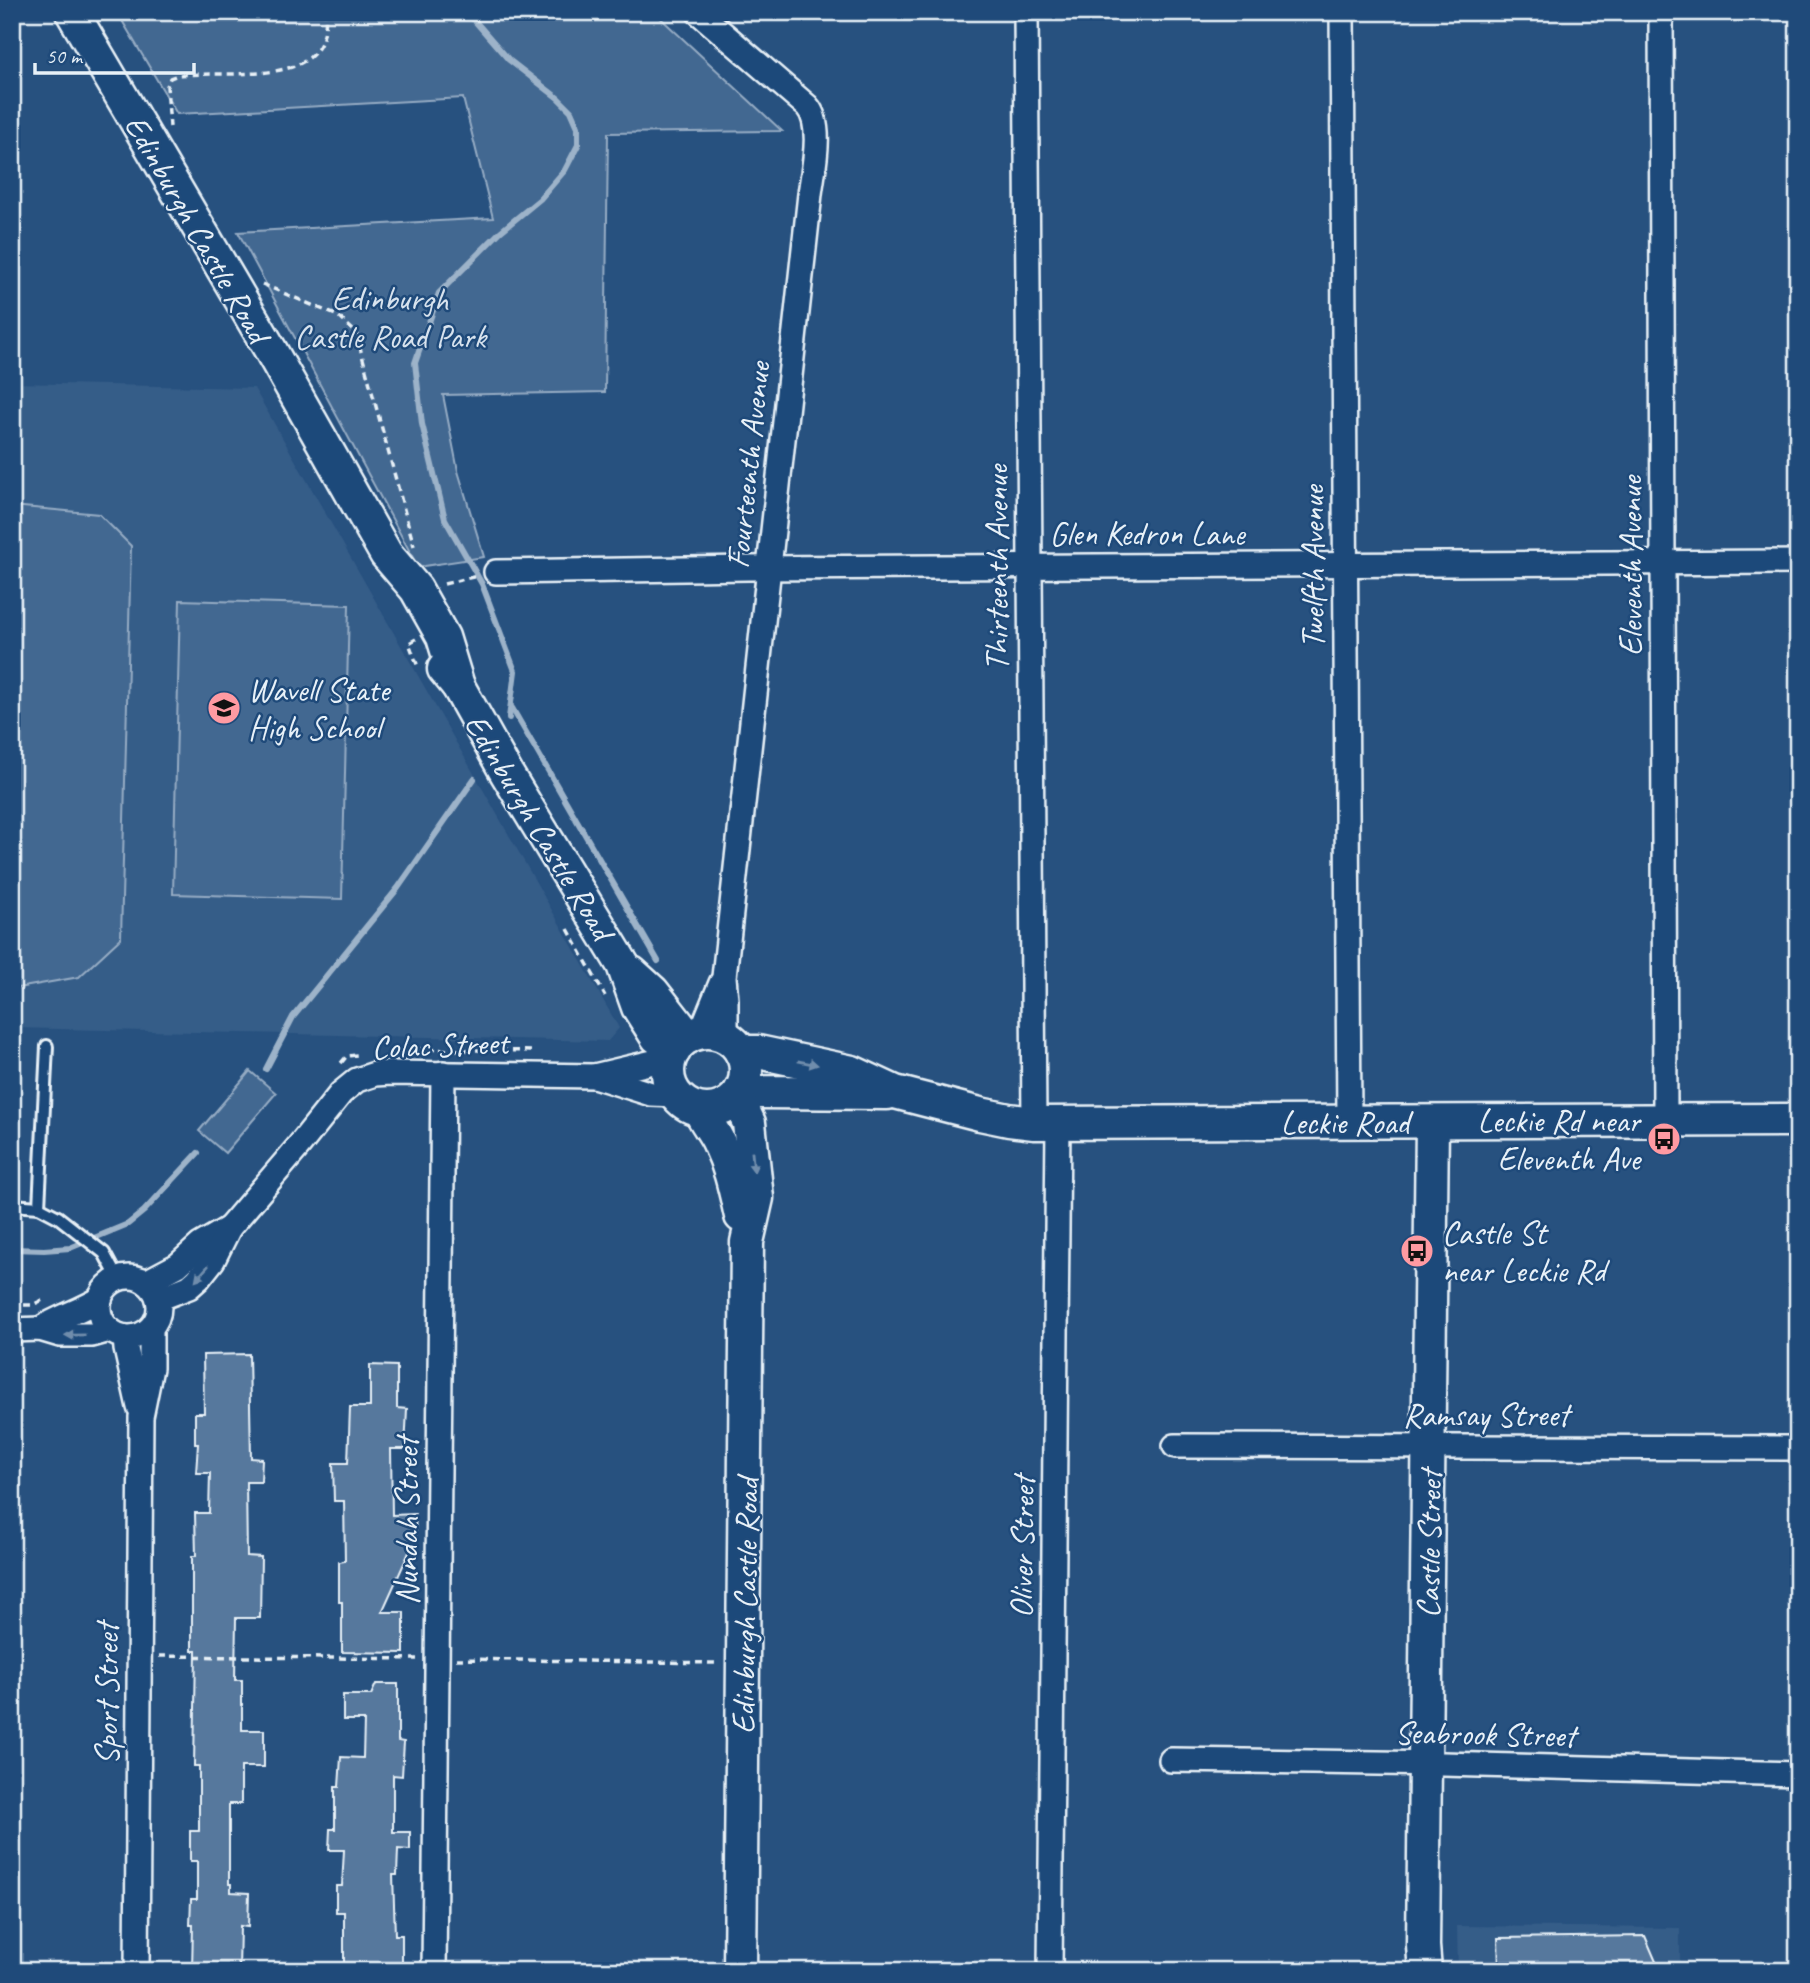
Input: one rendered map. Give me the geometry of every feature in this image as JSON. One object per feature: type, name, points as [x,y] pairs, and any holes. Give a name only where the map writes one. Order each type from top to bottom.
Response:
[{"type":"street","name":"Edinburgh Castle Road","points":[[72,12],[270,349],[386,554],[398,599],[426,648],[458,686],[514,785],[623,965],[638,1007],[657,1037],[700,1045]]},
{"type":"street","name":"Fourteenth Avenue","points":[[698,12],[807,106],[816,125],[724,976],[700,1045]]},
{"type":"street","name":"Thirteenth Avenue","points":[[1026,12],[1029,567],[1046,1123]]},
{"type":"street","name":"Twelfth Avenue","points":[[1342,12],[1349,1122]]},
{"type":"street","name":"Eleventh Avenue","points":[[1661,12],[1665,1120]]},
{"type":"street","name":"Glen Kedron Lane","points":[[496,572],[1798,562]]},
{"type":"street","name":"Leckie Road","points":[[700,1045],[758,1052],[852,1072],[895,1092],[1009,1120],[1046,1123],[1798,1120]]},
{"type":"street","name":"Colac Street","points":[[152,1291],[200,1245],[229,1228],[349,1085],[357,1080],[375,1074],[594,1076],[653,1062],[700,1045]]},
{"type":"street","points":[[700,1045],[746,1064],[739,1093],[720,1108],[688,1102],[670,1085],[668,1074],[700,1045]]},
{"type":"street","name":"Nundah Street","points":[[434,1971],[443,1073]]},
{"type":"street","name":"Colac Street","points":[[594,1076],[651,1094],[688,1102]]},
{"type":"street","name":"Leckie Road","points":[[739,1093],[895,1092]]},
{"type":"street","name":"Edinburgh Castle Road","points":[[739,1093],[749,1123],[757,1198],[747,1242],[740,1971]]},
{"type":"street","name":"Edinburgh Castle Road","points":[[688,1102],[718,1139],[733,1179],[747,1242]]},
{"type":"street","name":"Castle Street","points":[[1423,1969],[1432,1122]]},
{"type":"street","name":"Oliver Street","points":[[1046,1123],[1050,1971]]},
{"type":"street","points":[[12,1330],[40,1329],[60,1335],[135,1336],[144,1334],[151,1328],[159,1309],[152,1291],[137,1277],[127,1276],[110,1283],[100,1299],[89,1306],[56,1319],[40,1329]]},
{"type":"street","points":[[100,1299],[101,1317],[118,1334]]},
{"type":"street","name":"Sport Street","points":[[137,1971],[141,1417],[151,1368],[151,1328]]},
{"type":"street","name":"Sport Street","points":[[118,1334],[126,1349],[141,1417]]},
{"type":"street","name":"Ramsay Street","points":[[1175,1446],[1798,1448]]},
{"type":"street","name":"Seabrook Street","points":[[1171,1760],[1798,1774]]},
{"type":"lane","points":[[39,1207],[47,1046]]},
{"type":"lane","points":[[12,1205],[39,1207],[58,1217],[104,1253],[118,1279]]},
{"type":"path","points":[[171,135],[167,86],[170,78],[178,75],[269,73],[289,69],[309,60],[322,41],[325,12]]},
{"type":"path","points":[[260,283],[338,316],[356,333],[417,557]]},
{"type":"path","points":[[448,583],[496,572]]},
{"type":"path","points":[[408,643],[418,667]]},
{"type":"path","points":[[566,926],[609,1003]]},
{"type":"path","points":[[397,1050],[534,1051]]},
{"type":"path","points":[[339,1065],[347,1056],[359,1055]]},
{"type":"path","points":[[12,1305],[32,1305],[52,1296]]},
{"type":"shaded area","name":"Wavell State High School","points":[[12,383],[254,388],[619,1028],[608,1041],[12,1028]]},
{"type":"shaded area","points":[[1457,1926],[1680,1928],[1680,1971],[1458,1971]]},
{"type":"green space","name":"Edinburgh Castle Road Park","points":[[117,12],[654,12],[782,131],[608,133],[605,392],[443,395],[458,471],[484,557],[418,567],[238,232],[493,218],[463,98],[177,114]]},
{"type":"green space","points":[[12,506],[99,514],[131,546],[121,938],[79,977],[12,989]]},
{"type":"green space","points":[[180,600],[349,605],[342,899],[173,894]]},
{"type":"green space","points":[[250,1071],[276,1093],[225,1153],[199,1131]]},
{"type":"building","points":[[249,1354],[251,1458],[262,1459],[261,1482],[246,1482],[247,1556],[261,1557],[260,1618],[236,1618],[235,1680],[242,1680],[242,1730],[264,1730],[264,1767],[241,1767],[241,1804],[229,1804],[229,1884],[231,1892],[249,1893],[248,1927],[240,1926],[239,1971],[192,1971],[191,1899],[197,1899],[197,1861],[190,1861],[190,1831],[199,1831],[199,1766],[194,1766],[196,1651],[192,1651],[192,1556],[196,1556],[195,1513],[209,1513],[210,1473],[196,1473],[198,1444],[195,1444],[195,1413],[204,1413],[203,1355]]},
{"type":"building","points":[[370,1365],[397,1366],[397,1408],[407,1409],[405,1449],[391,1449],[392,1515],[415,1514],[416,1537],[382,1612],[404,1612],[404,1653],[342,1652],[339,1562],[345,1561],[344,1501],[334,1501],[333,1463],[348,1463],[350,1407],[370,1407]]},
{"type":"building","points":[[376,1684],[398,1684],[398,1741],[404,1742],[402,1776],[393,1775],[393,1832],[410,1832],[410,1850],[398,1849],[397,1875],[393,1875],[395,1935],[402,1935],[402,1971],[344,1971],[344,1912],[336,1912],[336,1886],[342,1886],[344,1850],[329,1850],[330,1829],[335,1829],[335,1787],[339,1787],[341,1757],[363,1758],[364,1720],[343,1720],[343,1695],[371,1695]]},
{"type":"building","points":[[1645,1936],[1660,1971],[1499,1971],[1498,1938]]},
{"type":"waterway","points":[[467,12],[509,60],[571,111],[578,127],[578,145],[565,170],[540,199],[500,232],[439,293],[415,363],[422,424],[445,519],[482,584],[515,671],[509,718]]},
{"type":"waterway","points":[[512,708],[658,961]]},
{"type":"waterway","points":[[266,1069],[293,1017],[398,888],[474,779]]},
{"type":"waterway","points":[[12,1249],[70,1248],[128,1224],[144,1211],[198,1153]]},
{"type":"place","name":"Wavell State High School","points":[[224,708]]},
{"type":"place","name":"Leckie Rd near Eleventh Ave","points":[[1664,1139]]},
{"type":"place","name":"Castle St near Leckie Rd","points":[[1417,1251]]}]
